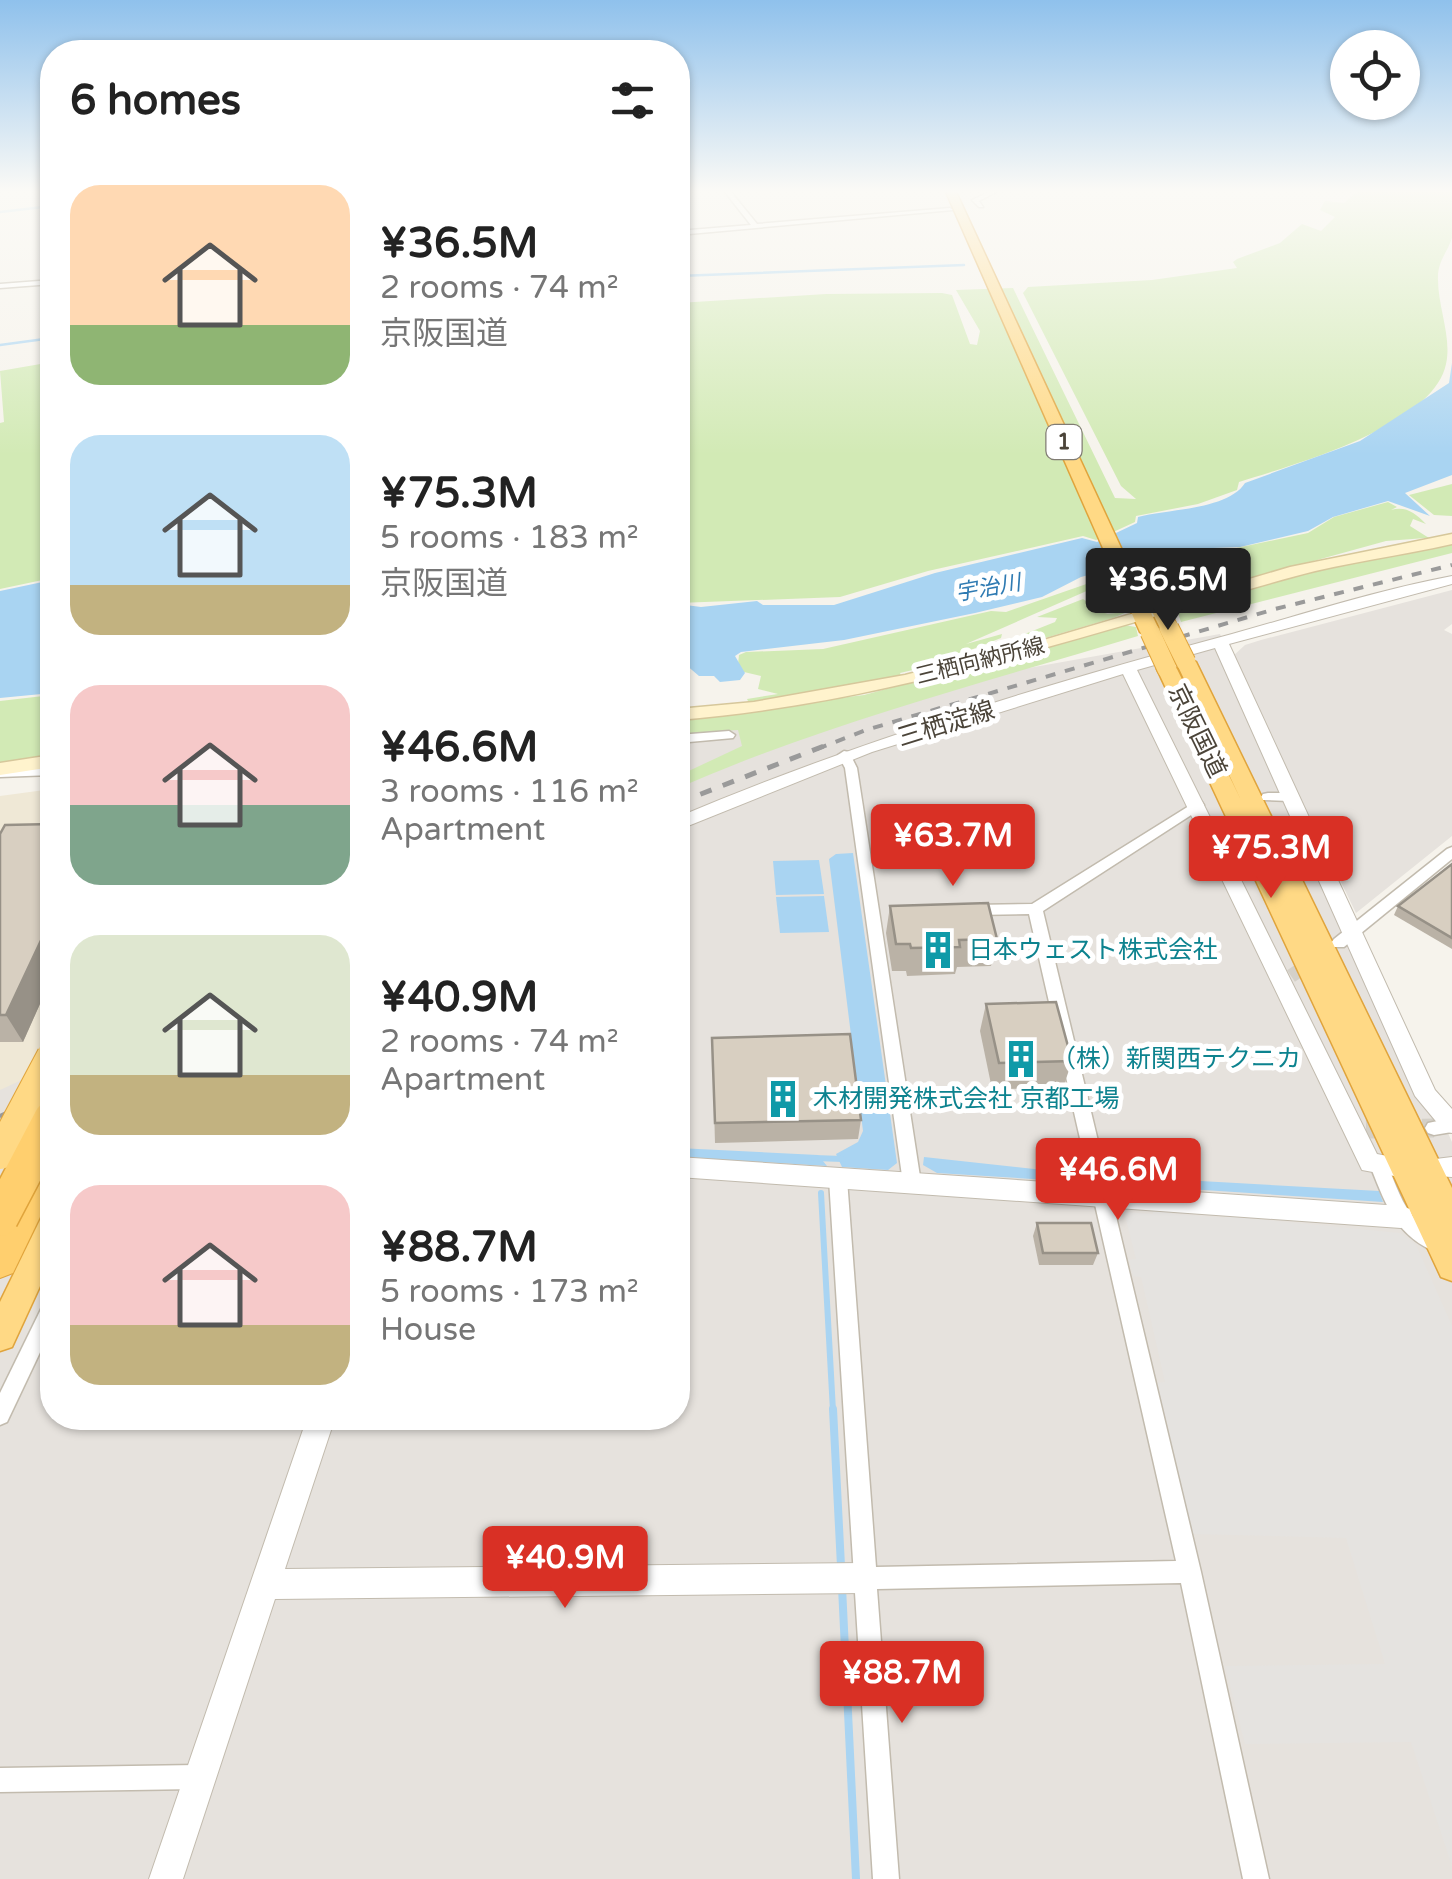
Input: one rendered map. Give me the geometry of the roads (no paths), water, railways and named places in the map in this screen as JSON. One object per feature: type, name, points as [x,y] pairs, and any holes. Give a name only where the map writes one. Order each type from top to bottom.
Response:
[{"type":"highway","name":"京阪国道","points":[[996,280],[1431,1198]]},
{"type":"highway","points":[[0,1261],[40,1100]]},
{"type":"highway","points":[[0,1218],[29,1141]]},
{"type":"highway","points":[[0,1336],[40,1253]]},
{"type":"main road","name":"三栖向納所線","points":[[690,714],[799,702],[864,689],[1153,616],[1277,576],[1452,539]]},
{"type":"main road","points":[[0,770],[40,763]]},
{"type":"street","points":[[0,286],[40,283]]},
{"type":"street","name":"三栖淀線","points":[[690,819],[844,756],[1128,668],[1452,580]]},
{"type":"street","points":[[1221,643],[1289,796],[1345,939],[1426,1096],[1446,1126]]},
{"type":"street","points":[[1128,668],[1200,801],[1360,1129],[1370,1163],[1431,1198]]},
{"type":"street","points":[[690,737],[729,735]]},
{"type":"street","points":[[844,756],[851,768],[910,1170]]},
{"type":"street","points":[[0,770],[40,772]]},
{"type":"street","points":[[1268,797],[1289,796]]},
{"type":"street","points":[[963,911],[1035,909],[1200,801]]},
{"type":"street","points":[[1345,939],[1452,852]]},
{"type":"street","points":[[1035,909],[1190,1572],[1256,1879]]},
{"type":"street","points":[[873,913],[891,912]]},
{"type":"street","points":[[690,1168],[838,1179],[910,1170],[1103,1194],[1431,1198]]},
{"type":"street","points":[[838,1179],[886,1879]]},
{"type":"street","points":[[0,1414],[40,1332]]},
{"type":"street","points":[[166,1879],[197,1777],[317,1430]]},
{"type":"street","points":[[265,1584],[1190,1572]]},
{"type":"street","points":[[0,1780],[197,1777]]},
{"type":"water","name":"宇治川","points":[[1452,363],[1452,475],[1405,493],[1430,516],[1388,501],[1333,517],[1308,531],[1240,547],[1186,549],[1081,577],[1042,597],[975,613],[844,640],[741,652],[735,656],[745,673],[740,680],[720,682],[714,676],[699,676],[690,668],[690,606],[757,601],[763,605],[834,605],[935,573],[1082,538],[1097,542],[1137,523],[1138,517],[1211,504],[1237,492],[1245,483],[1360,441],[1449,383]]},
{"type":"water","points":[[40,583],[40,694],[0,698],[0,591]]},
{"type":"water","points":[[853,853],[897,1163],[888,1170],[842,1167],[836,1154],[858,1142],[863,1131],[829,859],[836,854]]},
{"type":"water","points":[[819,860],[824,894],[776,895],[773,861]]},
{"type":"water","points":[[824,896],[829,932],[780,933],[776,897]]},
{"type":"water","points":[[690,1149],[818,1155],[827,1166],[690,1158]]},
{"type":"water","points":[[924,1157],[1079,1174],[1080,1182],[937,1173],[923,1165]]},
{"type":"water","points":[[1111,1176],[1379,1191],[1383,1202],[1113,1184]]},
{"type":"waterway","points":[[0,345],[40,340]]},
{"type":"waterway","points":[[814,1158],[843,1159]]},
{"type":"waterway","points":[[821,1193],[833,1411]]},
{"type":"waterway","points":[[833,1409],[841,1566]]},
{"type":"waterway","points":[[842,1587],[856,1879]]},
{"type":"tunnel","points":[[1291,976],[1315,960]]},
{"type":"tunnel","points":[[1366,1129],[1434,1128]]},
{"type":"railway","points":[[817,749],[866,730],[1275,609],[1452,565]]},
{"type":"railway","points":[[690,798],[824,746]]},
{"type":"railway","points":[[0,1117],[40,1099]]},
{"type":"place","name":"日本ウェスト株式会社","points":[[938,950]]},
{"type":"place","name":"（株）新関西テクニカ","points":[[1021,1059]]},
{"type":"place","name":"木材開発株式会社 京都工場","points":[[783,1099]]}]
